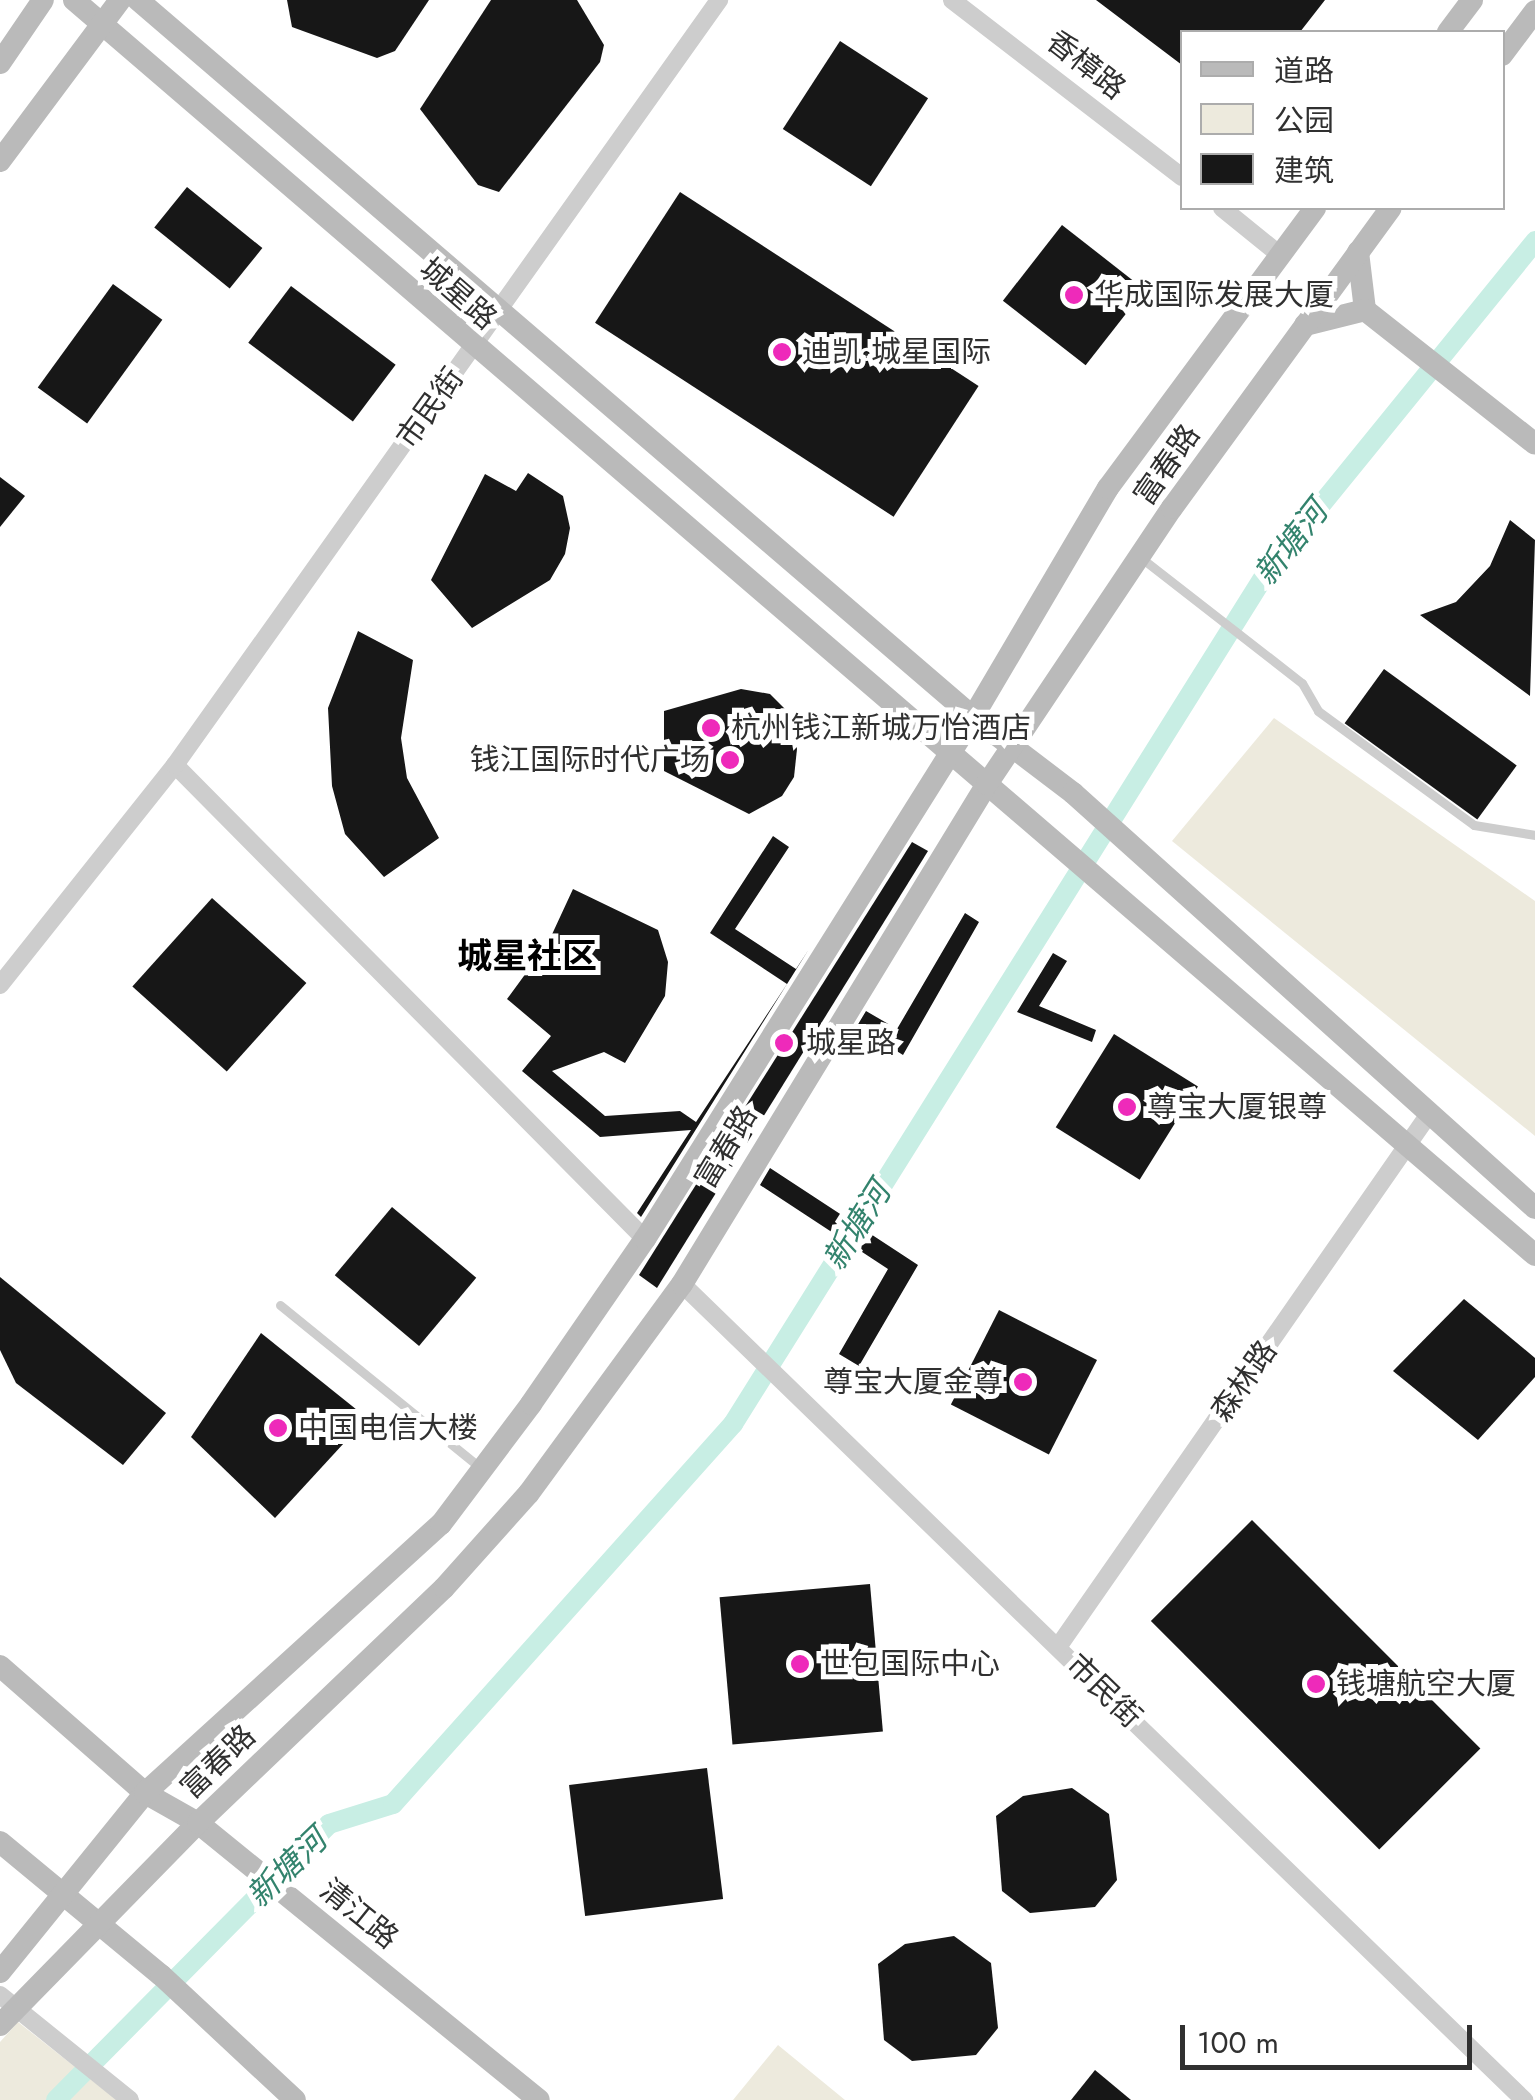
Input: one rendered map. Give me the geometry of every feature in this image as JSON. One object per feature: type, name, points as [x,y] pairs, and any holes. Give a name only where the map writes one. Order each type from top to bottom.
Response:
[{"type":"main road","points":[[0,63],[44,0]]},
{"type":"main road","name":"城星路","points":[[74,0],[473,348],[949,755],[1045,831],[1109,891],[1535,1255]]},
{"type":"main road","points":[[0,161],[120,0]]},
{"type":"main road","name":"城星路","points":[[138,0],[973,717],[1073,794],[1535,1208]]},
{"type":"main road","points":[[1450,30],[1472,0]]},
{"type":"main road","points":[[1505,52],[1535,11]]},
{"type":"main road","name":"富春路","points":[[0,1972],[66,1896],[145,1793],[441,1524],[482,1470],[646,1239],[973,717],[1108,488],[1314,210]]},
{"type":"main road","name":"富春路","points":[[5,2010],[100,1924],[198,1823],[444,1588],[529,1493],[682,1284],[987,784],[1139,557],[1390,210]]},
{"type":"main road","points":[[1358,252],[1365,310],[1535,444]]},
{"type":"main road","points":[[1305,325],[1365,310]]},
{"type":"main road","name":"清江路","points":[[0,1666],[145,1793],[198,1823],[539,2100]]},
{"type":"main road","points":[[0,1842],[181,1992],[296,2100]]},
{"type":"street","name":"市民街","points":[[0,985],[174,765],[718,0]]},
{"type":"street","name":"香樟路","points":[[952,0],[1180,175]]},
{"type":"street","points":[[1224,210],[1280,255]]},
{"type":"street","points":[[174,765],[646,1239]]},
{"type":"street","name":"森林路","points":[[1058,1646],[1428,1114]]},
{"type":"street","name":"市民街","points":[[682,1284],[1524,2100]]},
{"type":"street","points":[[5,2010],[130,2100]]},
{"type":"lane","points":[[1139,557],[1302,683],[1318,711],[1474,825],[1535,835]]},
{"type":"lane","points":[[280,1305],[482,1470]]},
{"type":"green space","points":[[1274,718],[1535,901],[1535,1136],[1172,841]]},
{"type":"green space","points":[[18,2022],[117,2100],[0,2100],[0,2042]]},
{"type":"green space","points":[[778,2045],[845,2100],[733,2100]]},
{"type":"building","points":[[287,0],[429,0],[395,51],[377,58],[292,27]]},
{"type":"building","points":[[491,0],[577,0],[604,45],[600,62],[499,192],[478,185],[420,109]]},
{"type":"building","points":[[1096,0],[1325,0],[1302,30],[1180,30],[1180,63]]},
{"type":"building","points":[[840,41],[928,98],[871,186],[783,129]]},
{"type":"building","points":[[187,187],[262,248],[230,288],[154,227]]},
{"type":"building","name":"迪凯·城星国际","points":[[680,192],[979,386],[894,517],[595,323]]},
{"type":"building","name":"华成国际发展大厦","points":[[1062,225],[1145,290],[1086,365],[1003,301]]},
{"type":"building","points":[[113,284],[162,320],[87,423],[38,388]]},
{"type":"building","points":[[291,286],[396,365],[353,422],[248,343]]},
{"type":"building","points":[[528,473],[563,496],[570,528],[565,554],[550,580],[472,628],[431,580],[485,474],[516,491]]},
{"type":"building","points":[[0,477],[25,496],[0,527]]},
{"type":"building","points":[[1510,520],[1535,540],[1530,696],[1420,615],[1456,602],[1490,566]]},
{"type":"building","points":[[358,631],[413,660],[401,738],[407,778],[439,838],[384,877],[345,834],[332,786],[328,708]]},
{"type":"building","points":[[1384,669],[1517,765],[1477,820],[1345,723]]},
{"type":"building","name":"钱江国际时代广场","points":[[741,689],[770,694],[790,714],[797,749],[794,777],[782,796],[749,814],[664,771],[664,711]]},
{"type":"building","points":[[773,836],[789,847],[735,929],[796,969],[809,949],[641,1217],[637,1213],[691,1130],[600,1137],[522,1071],[551,1036],[507,999],[548,943],[573,889],[658,930],[668,962],[665,996],[625,1063],[604,1052],[552,1071],[605,1116],[680,1111],[696,1122],[787,984],[710,933]]},
{"type":"building","points":[[912,842],[928,851],[657,1288],[639,1275]]},
{"type":"building","points":[[212,898],[306,983],[227,1071],[132,986]]},
{"type":"building","points":[[965,913],[979,922],[903,1055],[857,1026],[866,1011],[897,1029]]},
{"type":"building","points":[[1053,953],[1067,961],[1039,1006],[1096,1030],[1092,1042],[1017,1012]]},
{"type":"building","name":"尊宝大厦银尊","points":[[1114,1034],[1198,1086],[1140,1180],[1056,1127]]},
{"type":"building","points":[[770,1168],[918,1265],[859,1366],[839,1354],[888,1269],[760,1185]]},
{"type":"building","points":[[392,1207],[476,1278],[419,1346],[335,1275]]},
{"type":"building","points":[[0,1277],[166,1413],[123,1465],[16,1383],[0,1350]]},
{"type":"building","points":[[1464,1299],[1535,1358],[1535,1377],[1478,1440],[1393,1371]]},
{"type":"building","name":"尊宝大厦金尊","points":[[999,1310],[1097,1360],[1049,1454],[951,1404]]},
{"type":"building","name":"中国电信大楼","points":[[261,1333],[367,1418],[275,1518],[191,1437]]},
{"type":"building","name":"钱塘航空大厦","points":[[1252,1520],[1480,1748],[1379,1850],[1151,1621]]},
{"type":"building","name":"世包国际中心","points":[[870,1584],[883,1731],[732,1745],[720,1597]]},
{"type":"building","points":[[707,1768],[723,1899],[585,1916],[569,1785]]},
{"type":"building","points":[[1072,1788],[1109,1814],[1117,1880],[1095,1907],[1030,1913],[1002,1891],[996,1816],[1023,1796]]},
{"type":"building","points":[[954,1936],[991,1963],[998,2028],[976,2055],[912,2061],[884,2040],[878,1964],[905,1944]]},
{"type":"building","points":[[1095,2070],[1131,2100],[1071,2100]]},
{"type":"waterway","name":"新塘河","points":[[56,2100],[329,1824],[393,1804],[733,1424],[1268,570],[1535,241]]},
{"type":"place","name":"华成国际发展大厦","points":[[1074,295]]},
{"type":"place","name":"迪凯·城星国际","points":[[782,352]]},
{"type":"place","name":"杭州钱江新城万怡酒店","points":[[711,728]]},
{"type":"place","name":"钱江国际时代广场","points":[[730,760]]},
{"type":"place","name":"城星路","points":[[784,1043]]},
{"type":"place","name":"尊宝大厦银尊","points":[[1127,1107]]},
{"type":"place","name":"尊宝大厦金尊","points":[[1023,1382]]},
{"type":"place","name":"中国电信大楼","points":[[278,1428]]},
{"type":"place","name":"世包国际中心","points":[[800,1664]]},
{"type":"place","name":"钱塘航空大厦","points":[[1316,1684]]},
{"type":"district","name":"城星社区","points":[[527,956]]}]
